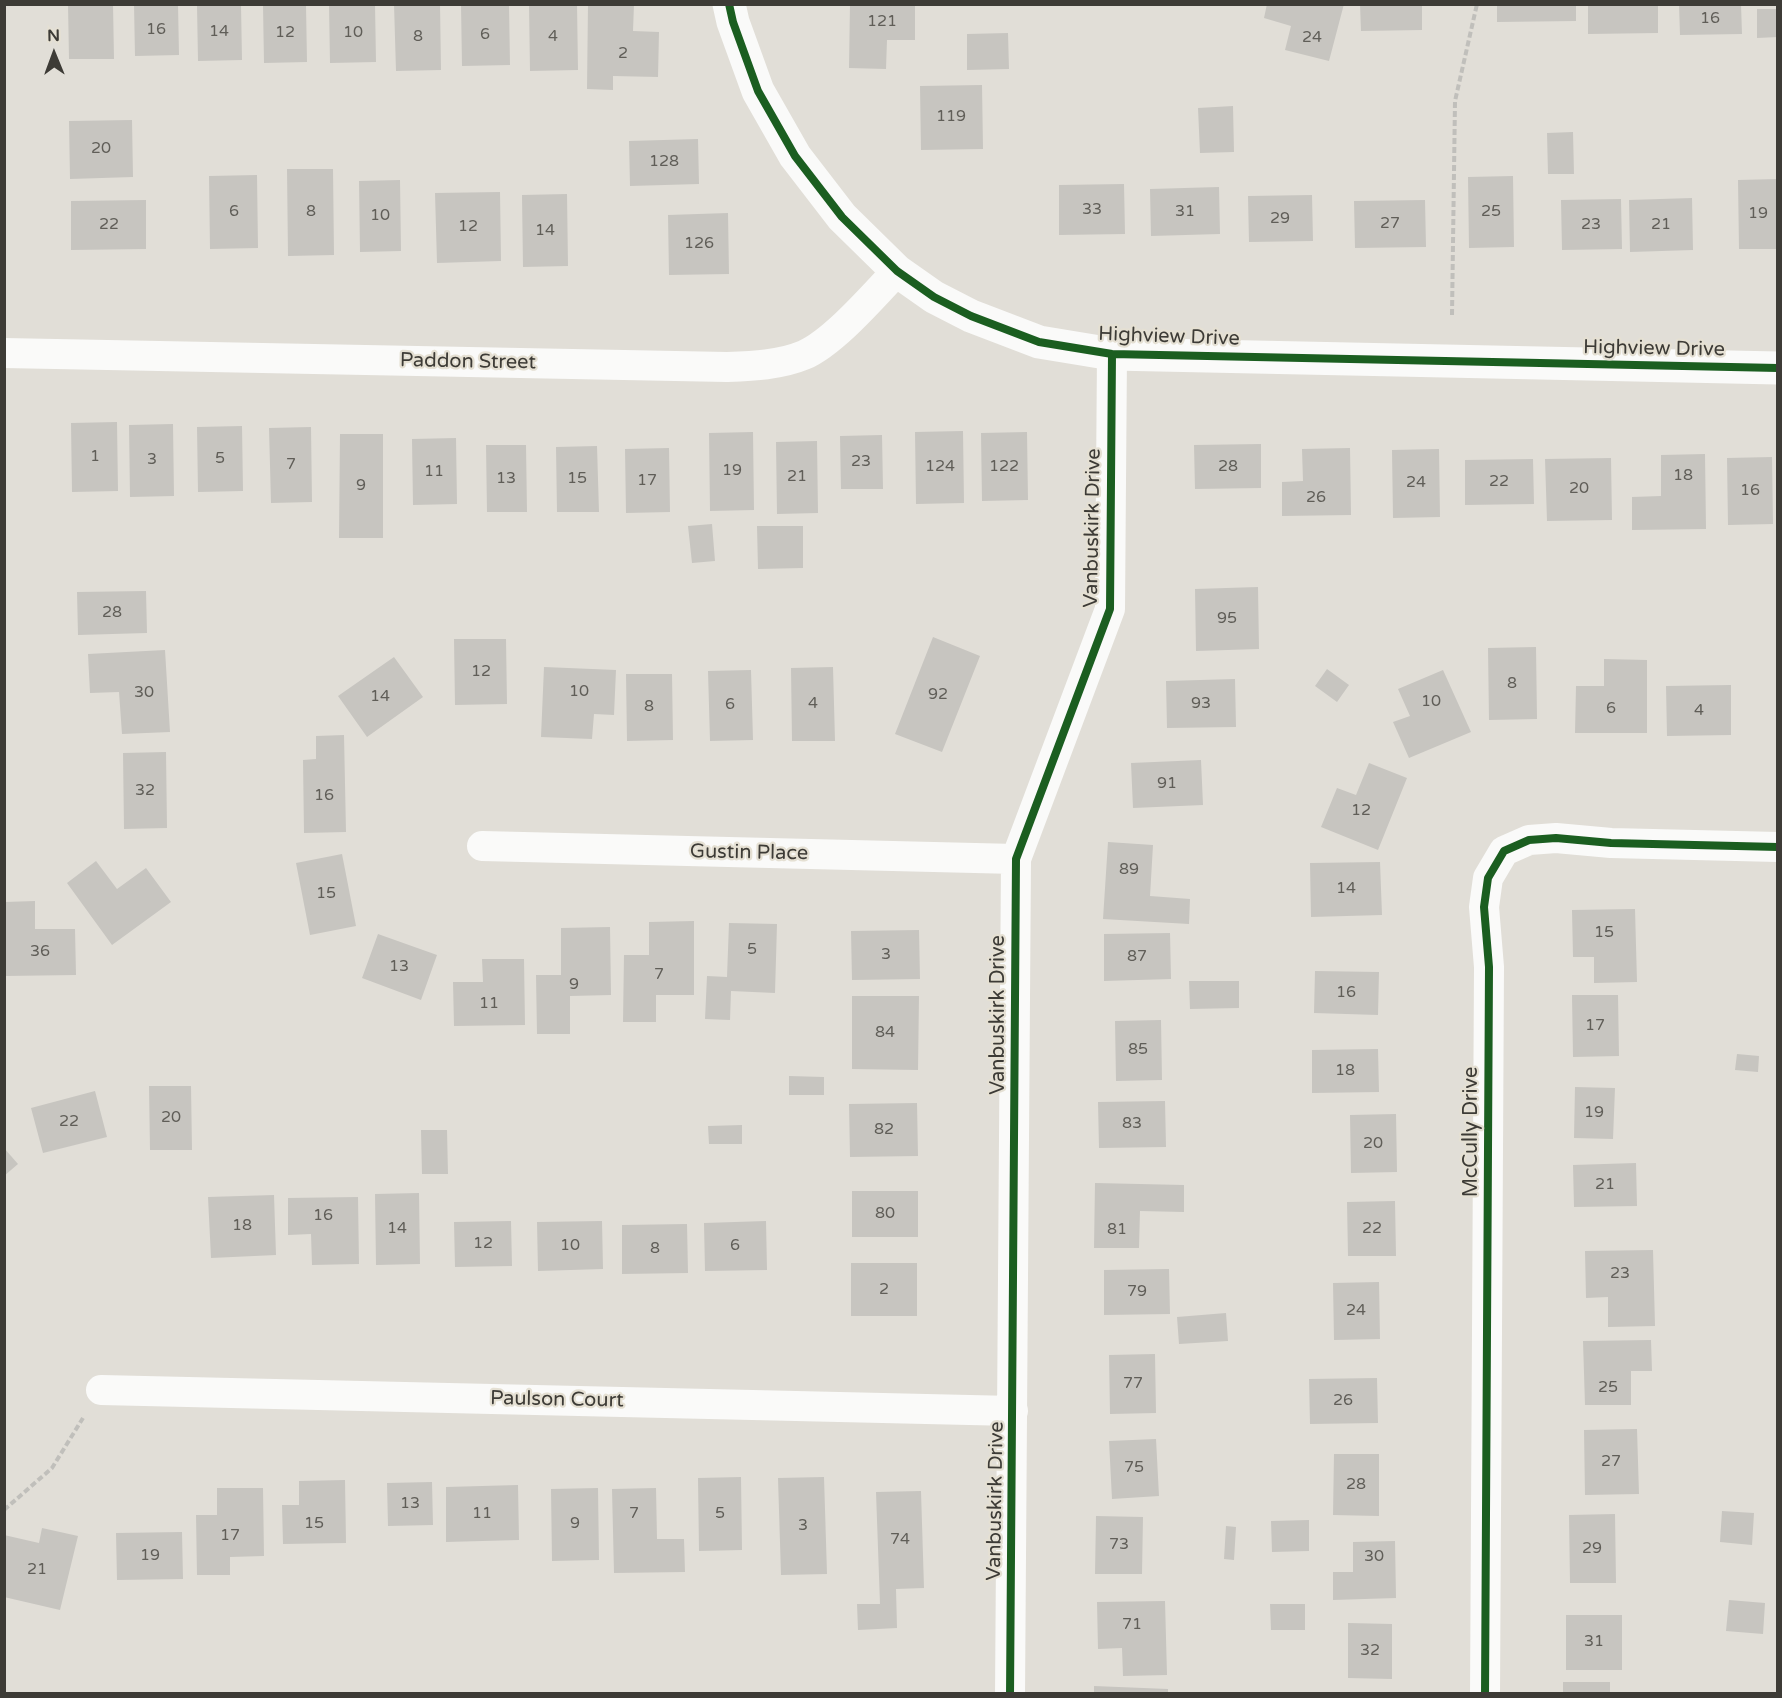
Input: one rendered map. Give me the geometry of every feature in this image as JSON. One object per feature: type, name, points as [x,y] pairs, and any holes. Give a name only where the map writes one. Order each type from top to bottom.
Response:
[{"type":"street","name":"Highview Drive","points":[[729,4],[733,22],[758,91],[795,156],[842,217],[897,271],[934,297],[971,316],[1039,342],[1112,354],[1778,368]]},
{"type":"street","name":"Paddon Street","points":[[4,353],[727,367],[767,365],[805,354],[833,334],[897,271]]},
{"type":"street","name":"Vanbuskirk Drive","points":[[1010,1694],[1016,859],[1110,609],[1112,354]]},
{"type":"street","name":"McCully Drive","points":[[1485,1694],[1490,967],[1484,907],[1488,878],[1504,851],[1528,840],[1556,838],[1611,843],[1778,847]]},
{"type":"street","name":"Gustin Place","points":[[482,846],[1016,859]]},
{"type":"street","name":"Paulson Court","points":[[101,1390],[1013,1411]]},
{"type":"path","points":[[1452,315],[1455,101],[1477,4]]},
{"type":"path","points":[[4,1510],[52,1468],[101,1390]]},
{"type":"building","points":[[68,4],[113,4],[114,59],[69,59]]},
{"type":"building","points":[[134,4],[178,4],[179,55],[135,56]]},
{"type":"building","points":[[329,4],[375,4],[376,62],[330,63]]},
{"type":"building","points":[[394,4],[440,4],[441,70],[396,71]]},
{"type":"building","points":[[461,4],[509,4],[510,65],[462,66]]},
{"type":"building","points":[[529,4],[577,4],[578,70],[530,71]]},
{"type":"building","points":[[588,4],[634,4],[633,31],[659,32],[658,77],[613,76],[613,90],[587,89]]},
{"type":"building","points":[[850,4],[915,4],[915,40],[887,40],[886,69],[849,68]]},
{"type":"building","points":[[1267,4],[1344,4],[1329,61],[1285,50],[1291,26],[1264,18]]},
{"type":"building","points":[[1360,4],[1422,4],[1422,30],[1361,31]]},
{"type":"building","points":[[1497,4],[1576,4],[1576,21],[1497,22]]},
{"type":"building","points":[[1588,4],[1658,4],[1658,33],[1588,34]]},
{"type":"building","points":[[1679,4],[1741,4],[1742,34],[1680,35]]},
{"type":"building","points":[[197,5],[241,5],[242,60],[198,61]]},
{"type":"building","points":[[263,5],[306,5],[307,62],[264,63]]},
{"type":"building","points":[[1757,9],[1778,9],[1778,37],[1757,38]]},
{"type":"building","points":[[1008,33],[1009,69],[967,70],[967,34]]},
{"type":"building","points":[[982,85],[983,149],[921,150],[920,86]]},
{"type":"building","points":[[1233,106],[1234,152],[1200,153],[1198,108]]},
{"type":"building","points":[[132,120],[133,177],[70,179],[69,121]]},
{"type":"building","points":[[1573,132],[1574,174],[1548,174],[1547,133]]},
{"type":"building","points":[[698,139],[699,184],[630,186],[629,141]]},
{"type":"building","points":[[287,169],[333,169],[334,255],[288,256]]},
{"type":"building","points":[[257,175],[258,248],[210,249],[209,176]]},
{"type":"building","points":[[1513,176],[1514,247],[1469,248],[1468,177]]},
{"type":"building","points":[[1778,179],[1778,249],[1739,249],[1738,180]]},
{"type":"building","points":[[400,180],[401,251],[360,252],[359,181]]},
{"type":"building","points":[[1124,184],[1125,234],[1059,235],[1059,185]]},
{"type":"building","points":[[1219,187],[1220,234],[1151,236],[1150,189]]},
{"type":"building","points":[[500,192],[501,261],[437,263],[435,193]]},
{"type":"building","points":[[567,194],[568,266],[523,267],[522,195]]},
{"type":"building","points":[[1312,195],[1313,241],[1249,242],[1248,196]]},
{"type":"building","points":[[1692,198],[1693,250],[1630,252],[1629,200]]},
{"type":"building","points":[[1621,199],[1622,249],[1562,250],[1561,200]]},
{"type":"building","points":[[146,200],[146,249],[71,250],[71,201]]},
{"type":"building","points":[[1425,200],[1426,247],[1355,248],[1354,201]]},
{"type":"building","points":[[728,213],[729,274],[669,275],[668,215]]},
{"type":"building","points":[[117,422],[118,491],[72,492],[71,423]]},
{"type":"building","points":[[173,424],[174,496],[130,497],[129,425]]},
{"type":"building","points":[[242,426],[243,491],[198,492],[197,427]]},
{"type":"building","points":[[311,427],[312,502],[271,503],[269,428]]},
{"type":"building","points":[[963,431],[964,503],[916,504],[915,432]]},
{"type":"building","points":[[753,432],[754,510],[710,511],[709,433]]},
{"type":"building","points":[[1027,432],[1028,500],[982,501],[981,433]]},
{"type":"building","points":[[340,434],[383,434],[383,538],[339,538]]},
{"type":"building","points":[[882,435],[883,489],[841,489],[840,436]]},
{"type":"building","points":[[456,438],[457,504],[413,505],[412,439]]},
{"type":"building","points":[[817,441],[818,513],[777,514],[776,442]]},
{"type":"building","points":[[1261,444],[1261,488],[1195,489],[1194,445]]},
{"type":"building","points":[[486,445],[526,445],[527,512],[487,512]]},
{"type":"building","points":[[597,446],[599,512],[557,512],[556,447]]},
{"type":"building","points":[[669,448],[670,512],[626,513],[625,449]]},
{"type":"building","points":[[1350,448],[1351,515],[1282,516],[1282,482],[1303,481],[1302,449]]},
{"type":"building","points":[[1439,449],[1440,517],[1393,518],[1392,450]]},
{"type":"building","points":[[1705,454],[1706,529],[1632,530],[1632,497],[1661,496],[1661,455]]},
{"type":"building","points":[[1772,457],[1773,524],[1728,525],[1727,458]]},
{"type":"building","points":[[1611,458],[1612,520],[1547,521],[1545,459]]},
{"type":"building","points":[[1533,459],[1534,504],[1465,505],[1465,460]]},
{"type":"building","points":[[712,524],[715,561],[692,563],[688,526]]},
{"type":"building","points":[[757,526],[803,526],[803,568],[758,569]]},
{"type":"building","points":[[1258,587],[1259,649],[1196,651],[1195,589]]},
{"type":"building","points":[[146,591],[147,633],[78,635],[77,592]]},
{"type":"building","points":[[933,637],[980,656],[942,752],[895,734]]},
{"type":"building","points":[[454,639],[506,639],[507,704],[455,705]]},
{"type":"building","points":[[1536,647],[1537,719],[1489,720],[1488,648]]},
{"type":"building","points":[[165,650],[170,732],[122,734],[119,692],[90,693],[88,654]]},
{"type":"building","points":[[394,657],[423,697],[367,737],[338,696]]},
{"type":"building","points":[[1604,659],[1647,660],[1647,733],[1575,733],[1576,686],[1604,686]]},
{"type":"building","points":[[544,667],[616,670],[614,715],[594,714],[592,739],[541,737]]},
{"type":"building","points":[[833,667],[835,741],[792,741],[791,668]]},
{"type":"building","points":[[1327,669],[1349,685],[1337,702],[1315,686]]},
{"type":"building","points":[[751,670],[753,740],[710,741],[708,671]]},
{"type":"building","points":[[1443,670],[1471,732],[1409,758],[1393,722],[1410,716],[1398,689]]},
{"type":"building","points":[[626,674],[672,674],[673,740],[627,741]]},
{"type":"building","points":[[1235,679],[1236,727],[1167,728],[1166,681]]},
{"type":"building","points":[[1731,685],[1731,735],[1667,736],[1666,686]]},
{"type":"building","points":[[344,735],[346,832],[304,833],[303,760],[316,759],[316,736]]},
{"type":"building","points":[[166,752],[167,828],[124,829],[123,753]]},
{"type":"building","points":[[1201,760],[1203,805],[1133,808],[1131,763]]},
{"type":"building","points":[[1369,763],[1407,778],[1378,850],[1321,827],[1337,788],[1356,795]]},
{"type":"building","points":[[1108,842],[1153,845],[1150,896],[1190,899],[1189,924],[1103,919]]},
{"type":"building","points":[[342,854],[356,926],[310,935],[296,863]]},
{"type":"building","points":[[96,861],[117,889],[146,868],[171,902],[112,945],[67,883]]},
{"type":"building","points":[[1380,862],[1382,915],[1311,917],[1310,863]]},
{"type":"building","points":[[35,901],[35,929],[75,929],[76,975],[5,976],[5,902]]},
{"type":"building","points":[[1635,909],[1637,982],[1594,983],[1594,957],[1573,957],[1572,910]]},
{"type":"building","points":[[694,921],[694,995],[656,995],[656,1022],[623,1022],[624,955],[649,955],[649,922]]},
{"type":"building","points":[[729,923],[777,924],[775,993],[731,991],[730,1020],[705,1019],[707,976],[727,977]]},
{"type":"building","points":[[610,927],[611,995],[570,996],[570,1034],[537,1034],[536,975],[561,975],[561,928]]},
{"type":"building","points":[[919,930],[920,979],[852,980],[851,931]]},
{"type":"building","points":[[1170,933],[1171,979],[1104,981],[1104,934]]},
{"type":"building","points":[[378,934],[437,955],[421,1000],[362,978]]},
{"type":"building","points":[[482,959],[524,959],[525,1025],[454,1026],[453,982],[483,982]]},
{"type":"building","points":[[1315,971],[1379,972],[1378,1015],[1314,1013]]},
{"type":"building","points":[[1189,981],[1239,981],[1239,1008],[1190,1009]]},
{"type":"building","points":[[1572,995],[1618,995],[1619,1056],[1573,1057]]},
{"type":"building","points":[[852,996],[919,996],[918,1070],[852,1069]]},
{"type":"building","points":[[1161,1020],[1162,1080],[1116,1081],[1115,1021]]},
{"type":"building","points":[[1378,1049],[1379,1092],[1312,1093],[1312,1050]]},
{"type":"building","points":[[1737,1054],[1759,1056],[1758,1072],[1735,1070]]},
{"type":"building","points":[[789,1076],[824,1077],[824,1095],[789,1095]]},
{"type":"building","points":[[149,1086],[191,1086],[192,1150],[150,1150]]},
{"type":"building","points":[[1575,1087],[1615,1088],[1613,1139],[1574,1138]]},
{"type":"building","points":[[95,1091],[107,1137],[43,1153],[31,1108]]},
{"type":"building","points":[[1165,1101],[1166,1147],[1099,1148],[1098,1102]]},
{"type":"building","points":[[917,1103],[918,1156],[850,1157],[849,1104]]},
{"type":"building","points":[[1396,1114],[1397,1172],[1351,1173],[1350,1115]]},
{"type":"building","points":[[742,1125],[742,1144],[709,1144],[708,1126]]},
{"type":"building","points":[[421,1130],[447,1130],[448,1174],[422,1174]]},
{"type":"building","points":[[4,1148],[18,1164],[4,1176]]},
{"type":"building","points":[[1636,1163],[1637,1206],[1574,1207],[1573,1165]]},
{"type":"building","points":[[1095,1183],[1184,1185],[1184,1212],[1140,1211],[1139,1248],[1094,1248]]},
{"type":"building","points":[[852,1191],[918,1191],[918,1237],[852,1237]]},
{"type":"building","points":[[419,1193],[420,1264],[376,1265],[375,1194]]},
{"type":"building","points":[[274,1195],[276,1255],[211,1258],[208,1197]]},
{"type":"building","points":[[358,1197],[359,1264],[312,1265],[311,1234],[288,1235],[288,1198]]},
{"type":"building","points":[[1395,1201],[1396,1256],[1348,1256],[1347,1202]]},
{"type":"building","points":[[511,1221],[512,1266],[455,1267],[454,1222]]},
{"type":"building","points":[[602,1221],[603,1269],[538,1271],[537,1222]]},
{"type":"building","points":[[766,1221],[767,1270],[705,1271],[704,1223]]},
{"type":"building","points":[[687,1224],[688,1273],[622,1274],[622,1225]]},
{"type":"building","points":[[1653,1250],[1655,1326],[1608,1327],[1608,1297],[1586,1298],[1585,1251]]},
{"type":"building","points":[[851,1263],[917,1263],[917,1316],[851,1316]]},
{"type":"building","points":[[1169,1269],[1170,1314],[1104,1315],[1104,1270]]},
{"type":"building","points":[[1379,1282],[1380,1339],[1334,1340],[1333,1283]]},
{"type":"building","points":[[1226,1313],[1228,1341],[1179,1344],[1177,1317]]},
{"type":"building","points":[[1651,1340],[1652,1371],[1631,1371],[1631,1405],[1585,1405],[1583,1341]]},
{"type":"building","points":[[1155,1354],[1156,1413],[1110,1414],[1109,1355]]},
{"type":"building","points":[[1377,1378],[1378,1423],[1310,1424],[1309,1379]]},
{"type":"building","points":[[1637,1429],[1639,1494],[1585,1495],[1584,1430]]},
{"type":"building","points":[[1156,1439],[1159,1496],[1112,1499],[1109,1441]]},
{"type":"building","points":[[1334,1454],[1379,1454],[1379,1516],[1333,1515]]},
{"type":"building","points":[[741,1477],[742,1550],[699,1551],[698,1478]]},
{"type":"building","points":[[824,1477],[827,1574],[781,1575],[778,1478]]},
{"type":"building","points":[[345,1480],[346,1543],[283,1544],[282,1505],[299,1505],[299,1481]]},
{"type":"building","points":[[432,1482],[433,1525],[388,1526],[387,1483]]},
{"type":"building","points":[[518,1485],[519,1540],[446,1542],[446,1487]]},
{"type":"building","points":[[217,1488],[263,1488],[264,1556],[230,1557],[230,1575],[197,1575],[196,1515],[217,1515]]},
{"type":"building","points":[[598,1488],[599,1560],[552,1561],[551,1489]]},
{"type":"building","points":[[656,1488],[657,1539],[684,1539],[685,1572],[614,1573],[612,1489]]},
{"type":"building","points":[[921,1491],[924,1588],[896,1589],[897,1628],[858,1630],[857,1604],[880,1604],[876,1492]]},
{"type":"building","points":[[1722,1511],[1754,1513],[1752,1545],[1720,1542]]},
{"type":"building","points":[[1615,1514],[1616,1583],[1570,1583],[1569,1515]]},
{"type":"building","points":[[1096,1516],[1143,1517],[1142,1574],[1095,1574]]},
{"type":"building","points":[[1309,1520],[1309,1551],[1272,1552],[1271,1521]]},
{"type":"building","points":[[1226,1526],[1236,1527],[1234,1560],[1224,1559]]},
{"type":"building","points":[[42,1528],[78,1536],[60,1610],[4,1597],[4,1535],[39,1543]]},
{"type":"building","points":[[182,1532],[183,1579],[117,1580],[116,1533]]},
{"type":"building","points":[[1395,1541],[1396,1598],[1333,1600],[1333,1572],[1353,1572],[1353,1542]]},
{"type":"building","points":[[1729,1600],[1765,1603],[1763,1634],[1726,1631]]},
{"type":"building","points":[[1165,1601],[1167,1675],[1123,1676],[1122,1648],[1098,1649],[1097,1602]]},
{"type":"building","points":[[1270,1604],[1305,1604],[1305,1630],[1271,1630]]},
{"type":"building","points":[[1566,1615],[1622,1615],[1622,1670],[1566,1670]]},
{"type":"building","points":[[1348,1623],[1392,1624],[1392,1679],[1348,1678]]},
{"type":"building","points":[[1563,1682],[1610,1682],[1610,1694],[1563,1694]]},
{"type":"building","points":[[1094,1686],[1168,1689],[1168,1694],[1094,1694]]},
{"type":"cycle path","points":[[729,4],[733,22],[758,91],[795,156],[842,217],[897,271],[934,297],[971,316],[1039,342],[1112,354],[1778,368]]},
{"type":"cycle path","points":[[1010,1694],[1016,859],[1110,609],[1112,354]]},
{"type":"cycle path","points":[[1485,1694],[1489,967],[1484,907],[1488,878],[1504,851],[1529,840],[1556,838],[1611,843],[1778,847]]}]
